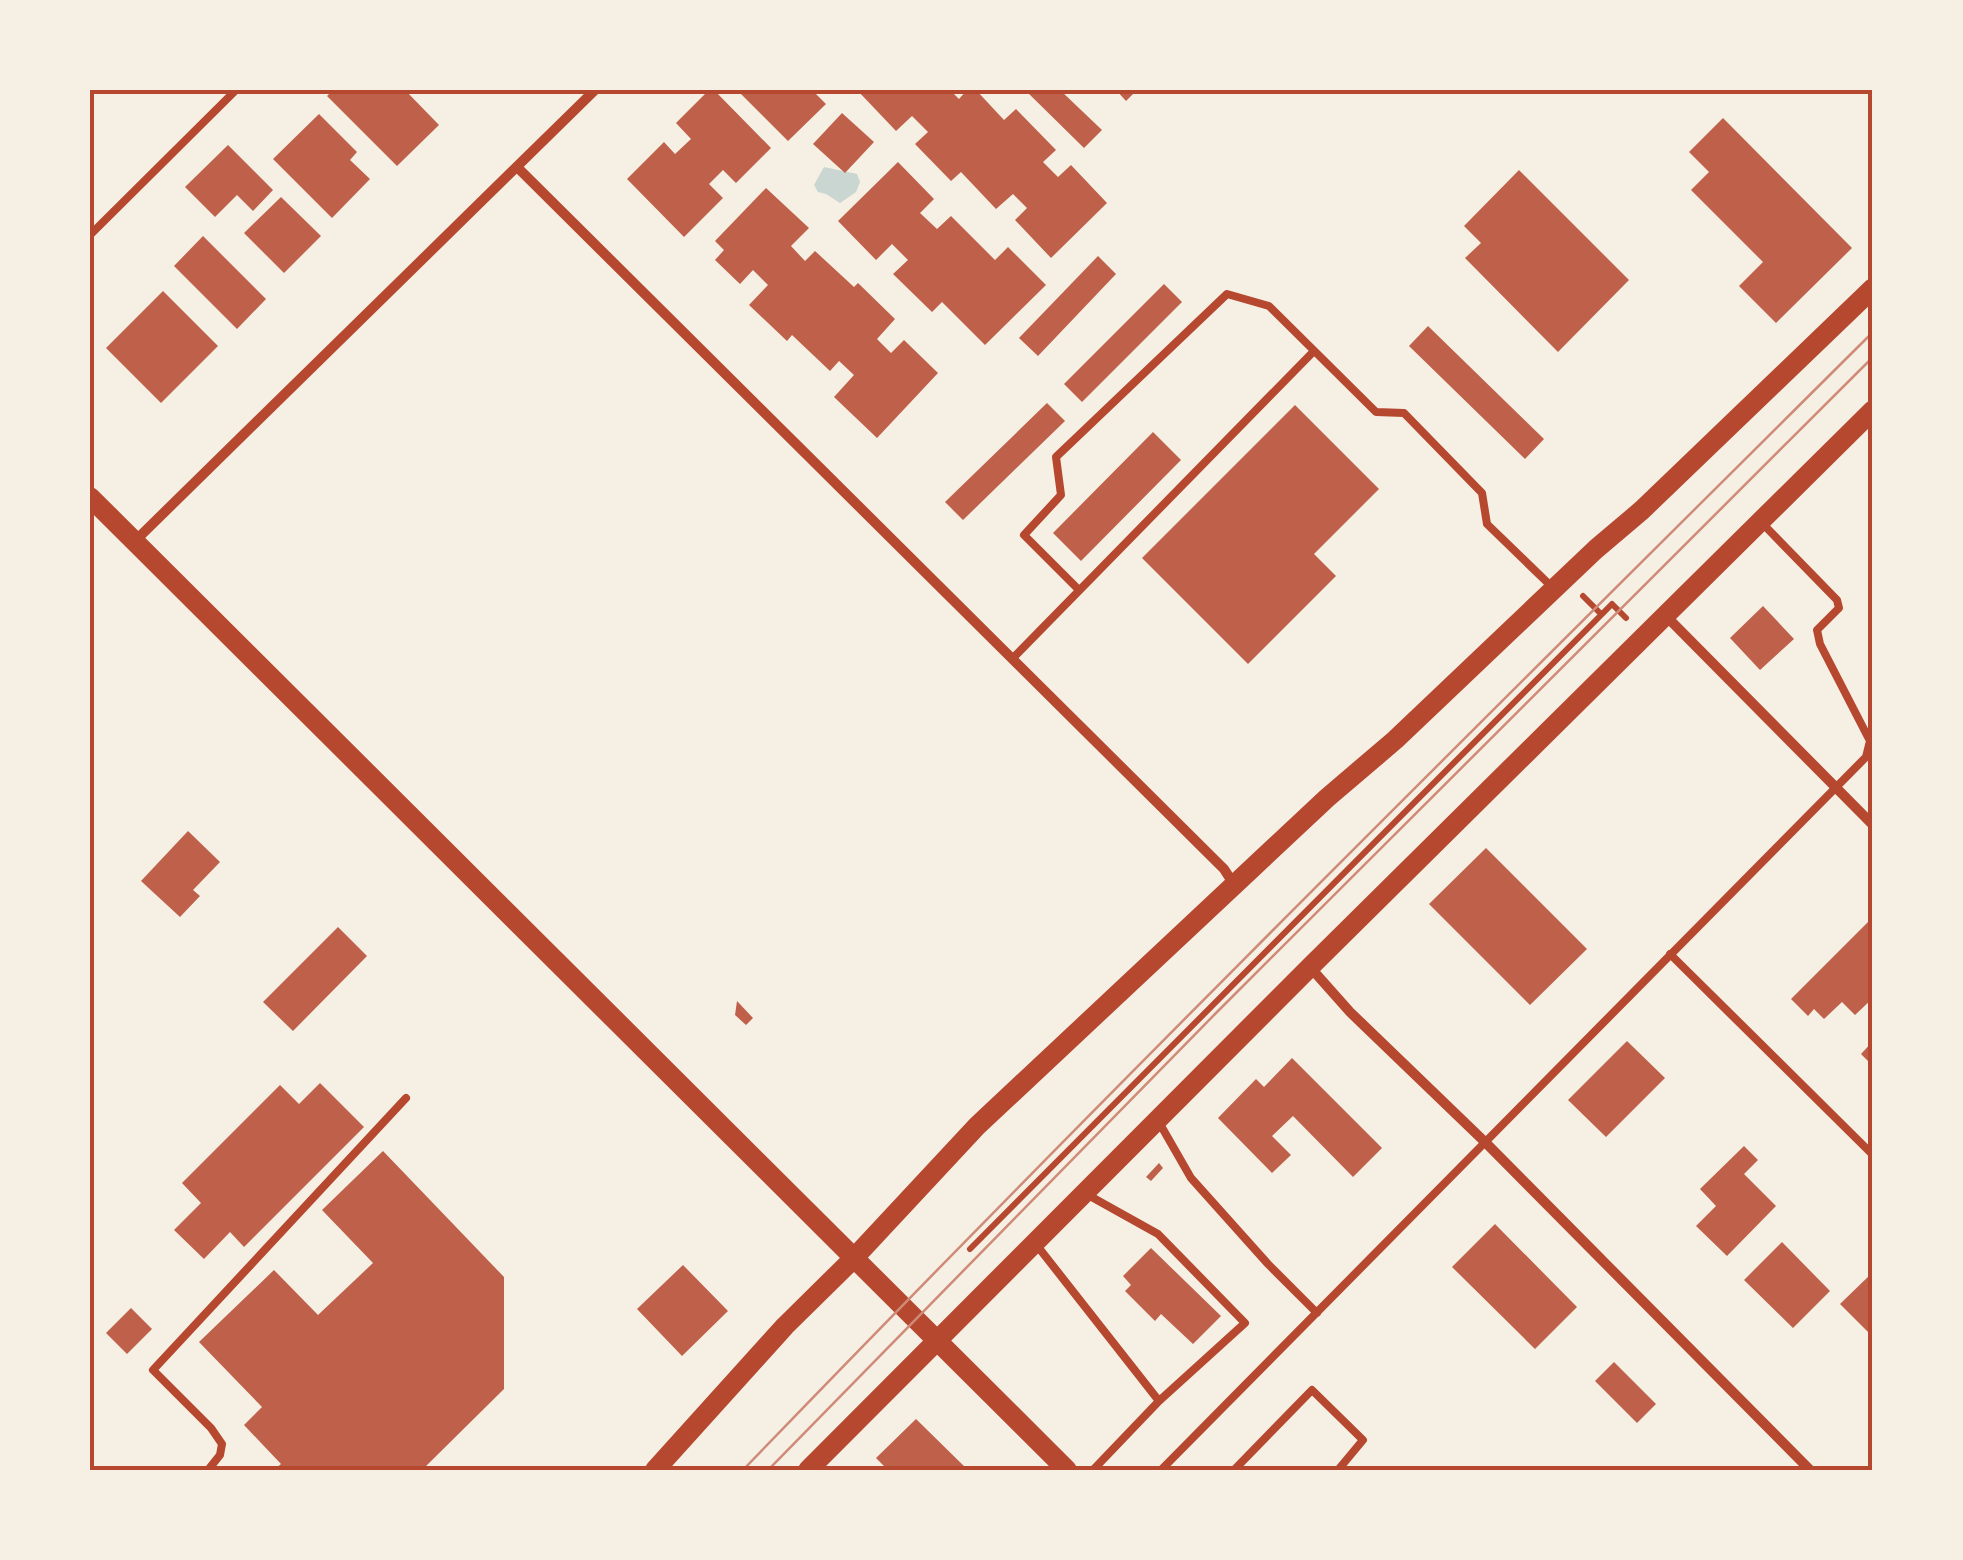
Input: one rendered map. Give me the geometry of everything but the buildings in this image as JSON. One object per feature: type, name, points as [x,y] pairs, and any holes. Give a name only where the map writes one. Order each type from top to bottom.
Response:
[{"type":"main road","points":[[655,1470],[785,1326],[977,1126],[1642,510],[1873,288]]},
{"type":"main road","points":[[808,1470],[1873,410]]},
{"type":"main road","points":[[90,497],[1067,1470]]},
{"type":"street","points":[[135,541],[595,90]]},
{"type":"street","points":[[516,167],[1224,870],[1235,886]]},
{"type":"street","points":[[1666,616],[1873,825]]},
{"type":"street","points":[[1310,967],[1350,1012],[1486,1143],[1810,1470]]},
{"type":"lane","points":[[90,235],[236,90]]},
{"type":"lane","points":[[1079,590],[1024,535],[1061,495],[1056,457],[1227,294],[1270,306],[1376,412],[1404,413],[1482,493],[1487,524],[1554,589]]},
{"type":"lane","points":[[1012,659],[1314,351]]},
{"type":"lane","points":[[1161,1470],[1866,758],[1870,749],[1861,721],[1820,644],[1817,630],[1839,604],[1760,522]]},
{"type":"lane","points":[[1670,954],[1873,1156]]},
{"type":"lane","points":[[208,1470],[220,1455],[222,1444],[153,1370],[406,1098]]},
{"type":"lane","points":[[1157,1120],[1191,1178],[1317,1313]]},
{"type":"lane","points":[[1085,1193],[1158,1234],[1245,1323],[1158,1401],[1093,1470]]},
{"type":"lane","points":[[1035,1243],[1158,1401]]},
{"type":"lane","points":[[1234,1470],[1312,1390],[1362,1440],[1338,1470]]},
{"type":"path","points":[[970,1249],[1612,604]]},
{"type":"shaded area","points":[[824,167],[857,174],[860,182],[856,192],[840,203],[818,192],[814,185]]},
{"type":"tram line","points":[[743,1470],[1164,1040],[1873,332]]},
{"type":"tram line","points":[[768,1470],[1216,1013],[1873,357]]}]
